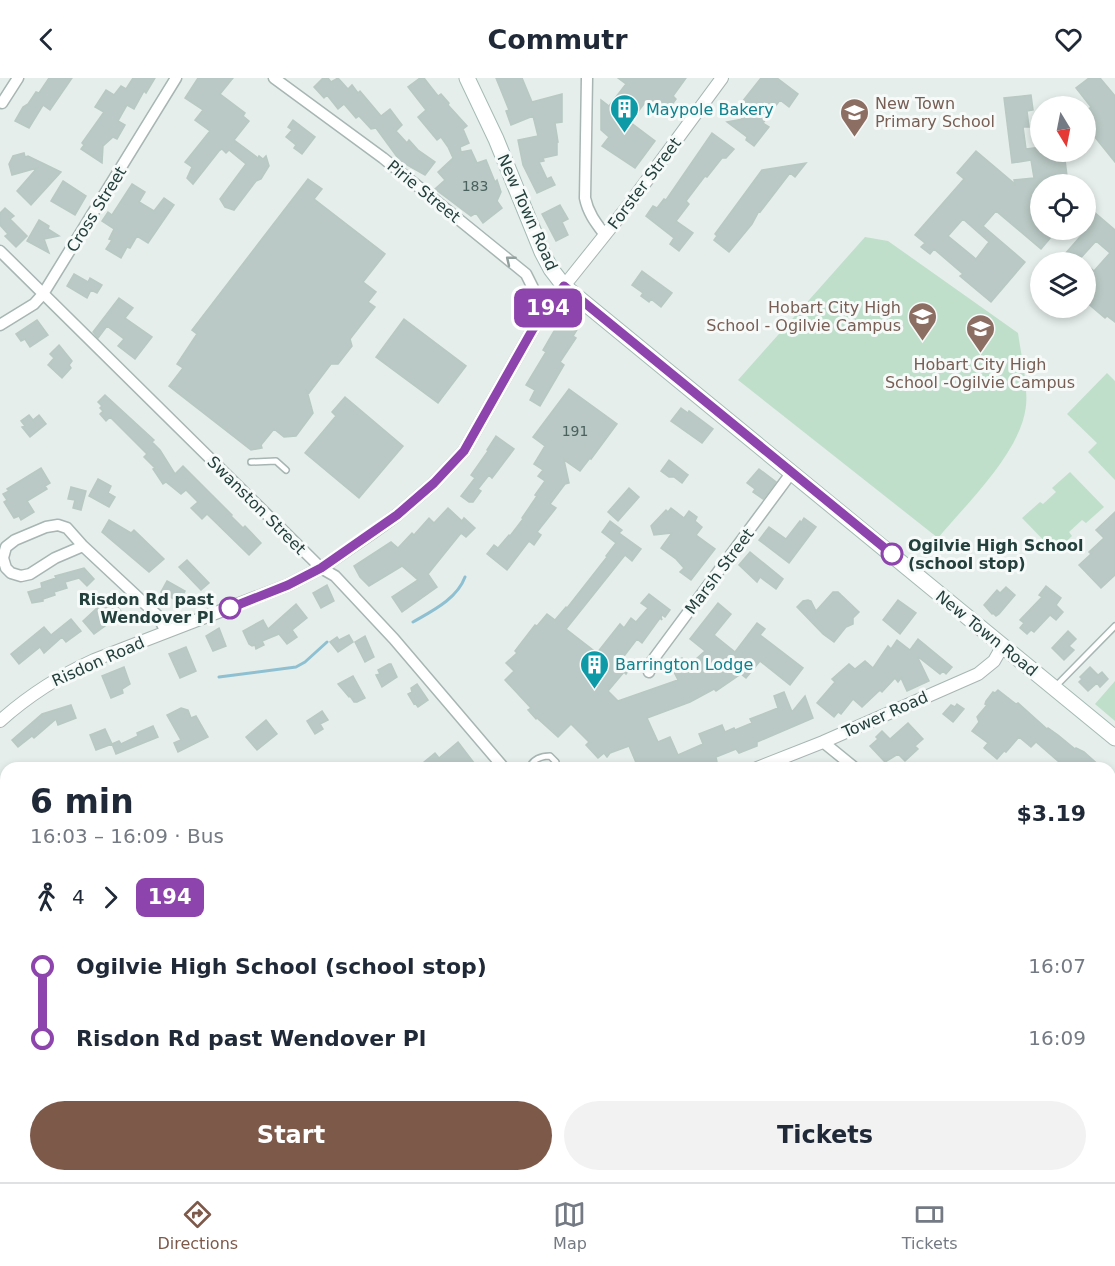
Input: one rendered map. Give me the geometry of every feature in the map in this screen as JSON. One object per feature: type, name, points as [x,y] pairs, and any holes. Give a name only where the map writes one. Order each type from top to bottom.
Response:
[{"type":"main road","name":"New Town Road","points":[[467,78],[492,130],[542,252],[551,270],[564,286],[1115,738]]},
{"type":"street","points":[[2,103],[18,78]]},
{"type":"street","name":"Cross Street","points":[[0,325],[34,304],[43,294],[176,78]]},
{"type":"street","name":"Pirie Street","points":[[274,78],[383,158],[526,274],[534,290],[533,329]]},
{"type":"street","points":[[587,78],[585,198],[593,220],[605,235]]},
{"type":"street","name":"Forster Street","points":[[564,286],[722,78]]},
{"type":"street","name":"Swanston Street","points":[[0,251],[321,568],[335,576],[394,639],[499,762]]},
{"type":"street","name":"Risdon Road","points":[[0,721],[21,702],[71,671],[288,585],[321,568],[397,515],[434,483],[464,451],[533,329],[564,286]]},
{"type":"street","name":"Marsh Street","points":[[649,672],[652,661],[792,472]]},
{"type":"street","points":[[83,546],[55,558],[30,574],[21,576],[6,568],[3,558],[6,548],[15,540],[46,527],[58,525],[67,528],[83,546],[158,616],[166,632]]},
{"type":"street","name":"Tower Road","points":[[772,762],[824,742],[978,674],[994,661],[1002,647]]},
{"type":"street","points":[[824,742],[848,762]]},
{"type":"lane","points":[[251,462],[276,461],[286,470]]},
{"type":"lane","points":[[1054,688],[1115,626]]},
{"type":"lane","points":[[532,762],[542,756],[550,756],[556,762]]},
{"type":"green space","points":[[865,237],[888,241],[1018,333],[1026,388],[1026,406],[1022,423],[1004,459],[938,538],[738,380]]},
{"type":"green space","points":[[1107,373],[1115,381],[1115,480],[1088,452],[1097,443],[1067,414]]},
{"type":"green space","points":[[1070,472],[1104,507],[1086,523],[1082,520],[1069,532],[1072,536],[1055,552],[1022,518],[1056,492],[1052,488]]},
{"type":"green space","points":[[1115,681],[1115,721],[1095,704]]},
{"type":"building","points":[[49,78],[72,78],[50,110],[43,105],[29,128],[15,121],[23,107],[28,104],[36,92],[39,93]]},
{"type":"building","points":[[133,78],[155,78],[146,93],[144,91],[134,109],[127,105],[118,121],[125,125],[117,139],[113,137],[103,146],[102,163],[81,149],[84,145],[82,143],[104,112],[95,107],[106,90],[114,95],[121,86],[126,89]]},
{"type":"building","points":[[198,78],[233,78],[220,94],[245,113],[243,116],[249,121],[234,140],[258,158],[259,156],[263,159],[266,156],[269,166],[261,179],[256,181],[234,210],[225,207],[220,199],[246,164],[229,150],[226,153],[222,149],[219,151],[193,184],[187,178],[192,167],[185,162],[210,131],[195,120],[203,110],[185,98]]},
{"type":"building","points":[[323,78],[328,78],[331,82],[338,78],[348,89],[352,85],[381,116],[390,109],[402,125],[396,131],[407,143],[409,140],[418,150],[435,162],[425,175],[400,161],[376,128],[371,129],[359,116],[356,118],[344,104],[338,109],[327,95],[324,98],[314,87]]},
{"type":"building","points":[[420,78],[424,78],[438,96],[441,94],[467,126],[463,129],[469,143],[460,147],[461,152],[471,150],[477,163],[486,160],[495,182],[497,180],[501,192],[497,201],[502,208],[483,223],[476,213],[471,216],[435,189],[445,180],[438,172],[453,158],[441,137],[437,140],[418,117],[426,110],[408,87]]},
{"type":"building","points":[[496,78],[522,78],[532,102],[562,94],[562,122],[555,123],[558,142],[557,155],[543,158],[544,161],[539,162],[547,179],[551,177],[555,185],[537,193],[523,165],[518,140],[538,136],[533,116],[511,125],[506,111],[509,110]]},
{"type":"building","points":[[618,78],[686,78],[673,96],[676,99],[666,113],[647,100],[630,122],[655,141],[635,168],[602,146],[609,137],[601,130],[601,100],[609,106],[626,84]]},
{"type":"building","points":[[761,78],[777,78],[798,94],[789,107],[780,100],[763,123],[769,127],[754,146],[746,140],[747,137],[727,122],[743,119],[734,112]]},
{"type":"building","points":[[1089,78],[1100,78],[1115,96],[1115,162],[1096,138],[1096,96],[1082,96],[1076,88]]},
{"type":"building","points":[[1031,95],[1030,110],[1027,111],[1029,127],[1023,127],[1026,149],[1030,148],[1030,160],[1012,163],[1004,98]]},
{"type":"building","points":[[293,120],[315,137],[302,154],[286,137],[292,130],[288,127]]},
{"type":"building","points":[[712,133],[734,149],[726,158],[722,158],[707,177],[705,176],[686,201],[689,204],[676,221],[693,233],[679,251],[670,244],[674,238],[646,216],[653,206],[657,208],[664,199],[666,200]]},
{"type":"building","points":[[976,151],[1015,184],[1014,180],[1030,178],[1030,240],[996,211],[983,226],[1025,262],[991,302],[960,276],[963,274],[934,249],[930,254],[921,247],[925,243],[915,235],[964,179],[957,173]],"holes":[[[963,219],[989,242],[976,259],[948,236]]]},
{"type":"building","points":[[24,153],[25,157],[28,156],[61,172],[31,205],[17,191],[37,168],[12,175],[9,164],[13,156]]},
{"type":"building","points":[[1031,162],[1065,162],[1067,174],[1033,174]]},
{"type":"building","points":[[806,163],[795,177],[790,173],[729,252],[714,240],[717,236],[715,234],[762,170]]},
{"type":"building","points":[[308,179],[322,189],[314,199],[385,254],[363,282],[376,292],[368,302],[375,307],[350,339],[352,346],[338,364],[331,364],[309,393],[307,391],[313,413],[296,436],[284,437],[274,429],[261,445],[262,448],[251,450],[169,386],[183,368],[177,364],[197,334],[192,330]]},
{"type":"building","points":[[63,181],[86,196],[75,215],[51,201]]},
{"type":"building","points":[[132,184],[145,192],[139,202],[154,211],[164,198],[174,205],[148,243],[137,236],[121,258],[106,249],[112,240],[109,239],[114,229],[102,221],[108,212],[112,215]]},
{"type":"building","points":[[560,205],[568,219],[562,222],[568,235],[556,241],[542,214]]},
{"type":"building","points":[[5,208],[14,216],[10,219],[27,236],[16,247],[5,236],[8,234],[0,225],[0,213]]},
{"type":"building","points":[[1096,214],[1115,230],[1115,322],[1096,310],[1096,269],[1110,253],[1096,241],[1086,252],[1067,252],[1077,240],[1096,240]]},
{"type":"building","points":[[39,220],[59,236],[44,239],[49,253],[27,241]]},
{"type":"building","points":[[1030,240],[1049,240],[1041,249]]},
{"type":"building","points":[[642,271],[672,293],[661,307],[651,299],[649,302],[641,296],[643,293],[632,285]]},
{"type":"building","points":[[74,274],[88,282],[90,278],[102,285],[97,293],[91,290],[87,298],[67,286]]},
{"type":"building","points":[[119,298],[133,308],[125,318],[152,337],[135,359],[118,346],[124,339],[107,326],[98,338],[93,332]]},
{"type":"building","points":[[570,303],[576,308],[570,318],[580,325],[573,336],[576,338],[560,362],[564,365],[540,406],[530,400],[535,390],[526,385],[546,352],[543,350]]},
{"type":"building","points":[[404,319],[466,366],[438,403],[376,357]]},
{"type":"building","points":[[37,320],[48,335],[30,347],[25,339],[21,341],[16,334]]},
{"type":"building","points":[[59,345],[72,361],[69,365],[71,368],[62,378],[48,365],[54,358],[50,354]]},
{"type":"building","points":[[569,389],[617,424],[580,471],[564,460],[569,483],[565,484],[550,504],[556,508],[537,532],[541,535],[534,545],[529,541],[507,570],[487,554],[494,545],[498,548],[510,536],[523,519],[545,481],[538,476],[543,470],[534,464],[545,446],[533,437]]},
{"type":"building","points":[[105,395],[154,440],[152,442],[160,450],[175,474],[183,466],[243,528],[245,526],[261,543],[249,555],[207,514],[202,519],[191,508],[198,502],[186,490],[181,494],[166,482],[163,484],[153,469],[155,468],[144,457],[147,454],[110,417],[106,421],[100,414],[103,411],[98,402]]},
{"type":"building","points":[[345,397],[403,446],[359,498],[305,453],[336,416],[332,412]]},
{"type":"building","points":[[681,408],[688,413],[689,411],[713,429],[702,443],[671,421]]},
{"type":"building","points":[[29,415],[33,420],[39,415],[46,424],[30,437],[22,427],[25,426],[21,421]]},
{"type":"building","points":[[496,436],[514,449],[492,478],[489,475],[478,489],[481,491],[473,502],[469,502],[461,496],[475,478],[471,475]]},
{"type":"building","points":[[669,460],[688,475],[682,483],[661,471]]},
{"type":"building","points":[[41,468],[50,483],[45,486],[47,489],[27,501],[34,512],[21,520],[19,516],[14,518],[4,502],[7,500],[3,494],[9,491],[7,489]]},
{"type":"building","points":[[759,469],[776,482],[763,499],[753,492],[755,489],[747,483]]},
{"type":"building","points":[[98,479],[111,486],[108,493],[115,497],[109,507],[89,496]]},
{"type":"building","points":[[71,487],[86,491],[81,510],[73,508],[75,500],[68,499]]},
{"type":"building","points":[[629,488],[639,497],[618,521],[608,512]]},
{"type":"building","points":[[448,508],[462,521],[464,518],[475,528],[466,537],[461,533],[428,574],[437,587],[402,612],[392,597],[418,580],[402,566],[369,586],[354,566],[391,542],[398,548],[429,518],[434,523]]},
{"type":"building","points":[[671,508],[684,518],[689,511],[697,517],[695,521],[702,527],[696,535],[715,549],[691,580],[680,572],[684,568],[676,559],[661,548],[672,533],[654,535],[651,526],[666,510],[668,512]]},
{"type":"building","points":[[1115,512],[1115,575],[1101,588],[1079,565],[1104,538],[1096,530]]},
{"type":"building","points":[[804,518],[816,527],[789,563],[759,540],[769,527],[786,539]]},
{"type":"building","points":[[109,520],[131,533],[134,530],[164,559],[149,572],[102,532]]},
{"type":"building","points":[[610,521],[622,530],[619,533],[641,549],[632,561],[625,555],[566,629],[597,653],[620,624],[624,628],[631,618],[636,622],[648,608],[641,603],[649,594],[670,610],[665,617],[662,615],[662,620],[660,618],[642,643],[637,639],[621,660],[631,667],[608,691],[618,701],[678,680],[670,664],[682,658],[687,667],[705,651],[690,639],[718,603],[731,614],[714,635],[735,652],[757,623],[765,629],[760,635],[803,668],[790,685],[760,661],[746,678],[741,674],[716,691],[714,689],[690,702],[647,718],[658,742],[670,737],[678,755],[703,744],[699,734],[722,725],[725,732],[734,728],[735,730],[752,723],[750,719],[778,708],[774,696],[784,692],[792,712],[805,696],[813,718],[757,742],[757,746],[739,753],[736,749],[716,757],[717,762],[636,762],[629,746],[610,753],[607,757],[604,753],[598,758],[586,745],[589,742],[571,724],[558,737],[536,719],[528,710],[531,708],[505,680],[514,671],[506,663],[517,653],[515,651],[535,625],[537,626],[547,614],[555,620],[567,608],[607,557],[616,543],[602,532]]},
{"type":"building","points":[[750,552],[783,579],[776,589],[760,577],[757,582],[739,565]]},
{"type":"building","points":[[187,560],[209,583],[201,590],[179,567]]},
{"type":"building","points":[[84,568],[94,579],[87,586],[79,578],[65,582],[67,588],[54,592],[55,595],[43,601],[32,603],[28,592],[42,588],[41,583],[56,578],[55,576]]},
{"type":"building","points":[[167,581],[185,591],[179,602],[161,592]]},
{"type":"building","points":[[327,585],[334,601],[321,608],[313,593]]},
{"type":"building","points":[[1046,586],[1061,598],[1056,605],[1063,612],[1056,620],[1050,615],[1034,632],[1031,630],[1027,634],[1020,628],[1024,623],[1020,620],[1042,597],[1039,595]]},
{"type":"building","points":[[1006,587],[1015,595],[996,616],[984,605],[997,590],[1000,593]]},
{"type":"building","points":[[833,592],[838,592],[859,612],[853,618],[853,624],[846,627],[834,642],[797,607],[803,601],[808,600],[811,601],[816,611]]},
{"type":"building","points":[[110,596],[125,617],[118,623],[115,619],[94,634],[83,621]]},
{"type":"building","points":[[898,600],[916,613],[900,634],[883,620]]},
{"type":"building","points":[[296,604],[307,618],[292,630],[297,637],[287,644],[279,634],[262,641],[264,645],[256,649],[255,645],[249,644],[243,631],[263,620],[268,629]]},
{"type":"building","points":[[71,619],[81,631],[66,642],[62,637],[44,653],[40,647],[19,664],[11,654],[44,627],[51,635]]},
{"type":"building","points":[[219,628],[226,646],[213,651],[206,636]]},
{"type":"building","points":[[1068,631],[1076,639],[1069,646],[1074,650],[1064,660],[1052,648]]},
{"type":"building","points":[[349,635],[353,642],[338,652],[330,642],[337,637],[339,640]]},
{"type":"building","points":[[365,636],[374,657],[365,662],[355,642]]},
{"type":"building","points":[[918,639],[952,667],[946,674],[943,671],[940,674],[917,656],[929,681],[907,691],[901,678],[898,682],[895,678],[882,692],[880,690],[862,707],[853,699],[841,714],[838,712],[834,717],[817,703],[835,682],[832,679],[849,664],[855,669],[865,661],[873,668],[888,646],[891,649],[897,640],[910,650]]},
{"type":"building","points":[[186,647],[196,671],[180,678],[169,654]]},
{"type":"building","points":[[389,664],[397,677],[382,687],[376,675],[380,674],[378,670]]},
{"type":"building","points":[[124,667],[130,684],[122,689],[123,693],[111,698],[102,676]]},
{"type":"building","points":[[1090,667],[1098,675],[1102,672],[1108,679],[1100,687],[1097,683],[1088,691],[1079,682],[1082,679],[1080,677]]},
{"type":"building","points":[[353,676],[365,698],[357,702],[354,702],[338,684]]},
{"type":"building","points":[[417,684],[428,700],[418,707],[408,694]]},
{"type":"building","points":[[998,690],[1016,704],[1018,703],[1047,729],[1075,749],[1084,752],[1095,762],[1059,762],[1036,742],[1031,747],[1019,737],[997,759],[984,748],[988,743],[972,731],[979,722],[977,717],[987,705],[986,701],[993,692]]},
{"type":"building","points":[[957,704],[964,709],[953,722],[943,714],[951,705],[955,707]]},
{"type":"building","points":[[71,705],[76,718],[58,725],[56,719],[34,738],[32,736],[18,747],[12,740],[42,714]]},
{"type":"building","points":[[181,708],[188,710],[191,718],[196,716],[208,737],[178,752],[174,743],[181,740],[167,715]]},
{"type":"building","points":[[322,711],[328,720],[320,724],[323,729],[315,734],[307,721]]},
{"type":"building","points":[[266,720],[277,734],[257,750],[246,737]]},
{"type":"building","points":[[908,723],[923,739],[915,746],[918,749],[905,761],[898,754],[885,762],[870,746],[878,739],[876,737],[882,731],[890,739]]},
{"type":"building","points":[[153,726],[158,737],[116,754],[112,744],[119,741],[121,744]]},
{"type":"building","points":[[105,729],[112,744],[96,750],[90,735]]},
{"type":"building","points":[[458,742],[473,762],[424,762],[435,753],[439,758]]},
{"type":"waterway","points":[[413,622],[450,598],[465,577]]},
{"type":"waterway","points":[[219,677],[296,667],[327,642]]},
{"type":"bus line","name":"194","points":[[230,608],[288,585],[321,568],[397,515],[434,483],[464,451],[533,329],[564,286],[892,554]]},
{"type":"place","name":"Maypole Bakery","points":[[625,134]]},
{"type":"place","name":"New Town Primary School","points":[[854,138]]},
{"type":"place","name":"Hobart City High School - Ogilvie Campus","points":[[922,342]]},
{"type":"place","name":"Hobart City High School -Ogilvie Campus","points":[[980,354]]},
{"type":"place","name":"Ogilvie High School (school stop)","points":[[892,554]]},
{"type":"place","name":"Risdon Rd past Wendover Pl","points":[[230,608]]},
{"type":"place","name":"Barrington Lodge","points":[[594,690]]}]
